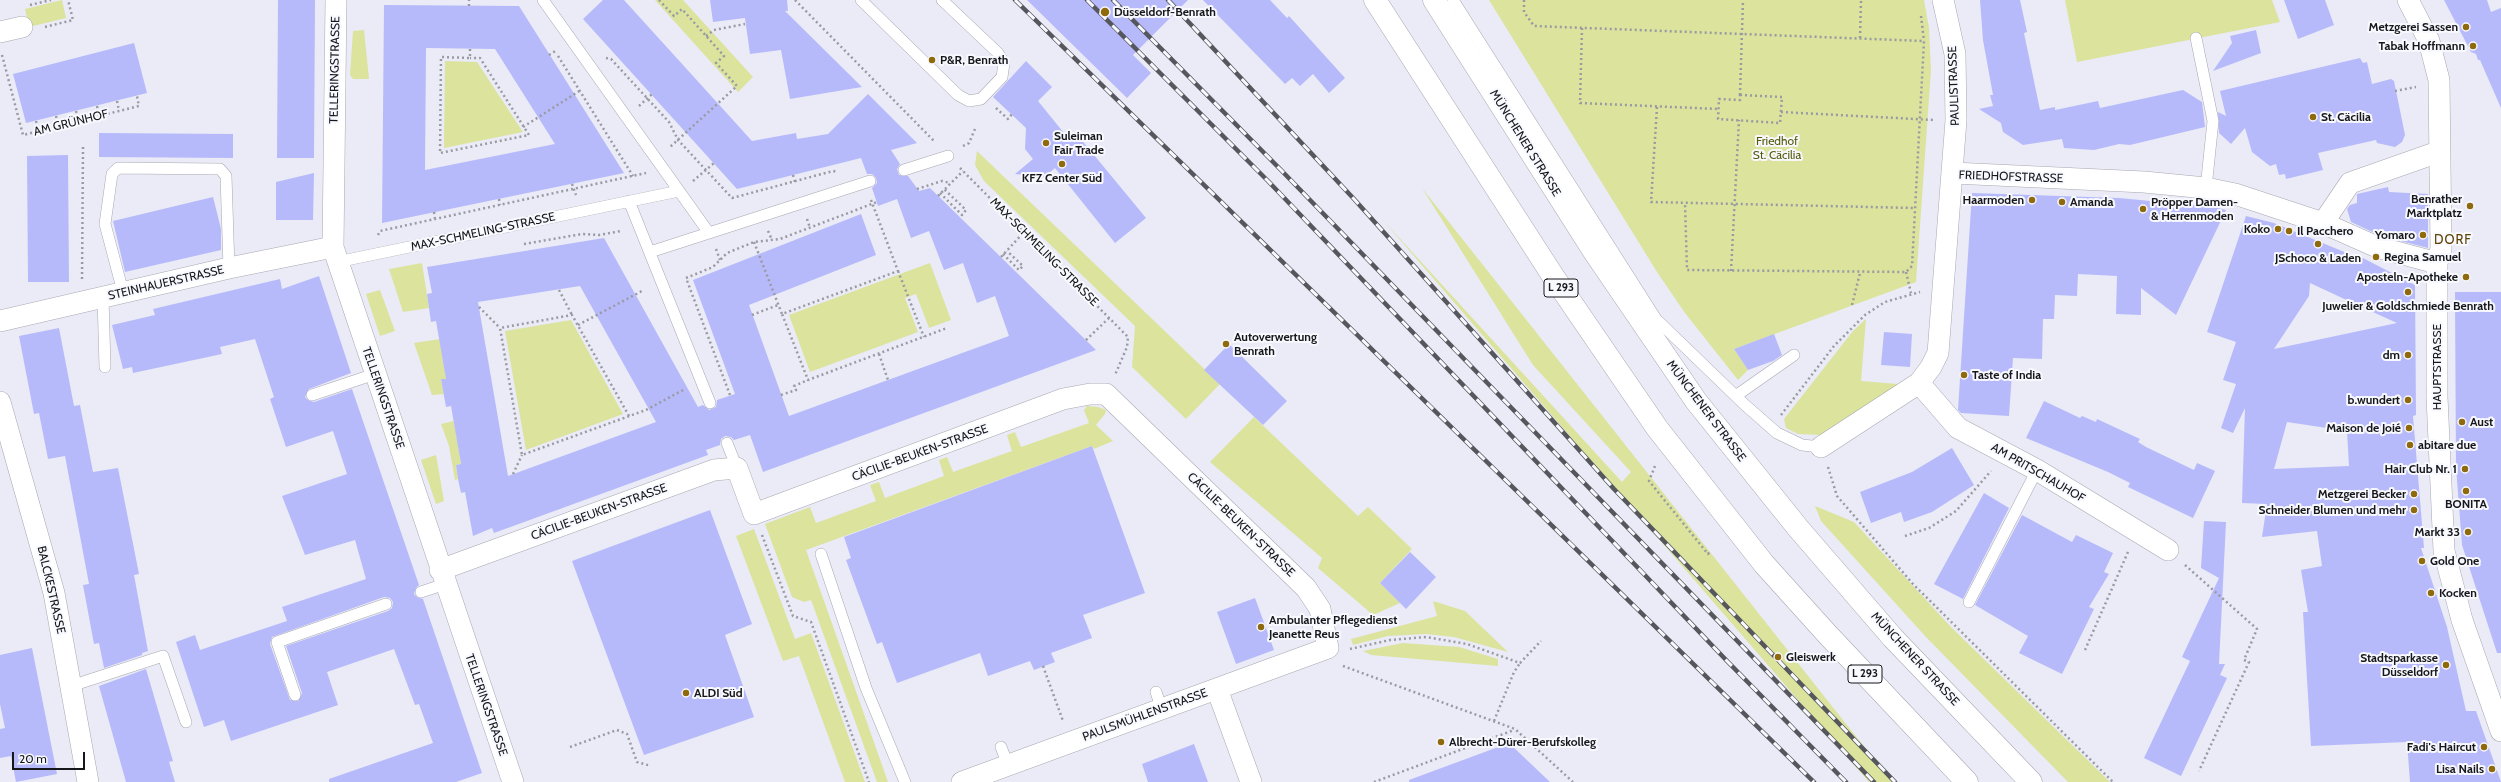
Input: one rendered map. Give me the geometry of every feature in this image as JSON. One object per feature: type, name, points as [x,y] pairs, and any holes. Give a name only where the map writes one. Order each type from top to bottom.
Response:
[{"type":"highway","name":"L 293","points":[[1376,0],[1604,354],[1656,428],[1764,564],[1828,635],[1967,782]]},
{"type":"highway","name":"MÜNCHENER STRASSE","points":[[1434,0],[1644,327],[1696,401],[1798,528],[1893,638],[2031,782]]},
{"type":"street","name":"TELLERINGSTRASSE","points":[[336,0],[335,255],[513,782]]},
{"type":"street","name":"PAULISTRASSE","points":[[1942,0],[1955,54],[1956,120],[1963,174]]},
{"type":"street","name":"HAUPTSTRASSE","points":[[2408,0],[2429,41],[2439,80],[2438,152],[2441,249],[2437,263],[2437,396],[2444,551],[2462,620],[2501,731]]},
{"type":"street","points":[[0,32],[22,27]]},
{"type":"street","points":[[2323,223],[2350,183],[2438,152]]},
{"type":"street","name":"FRIEDHOFSTRASSE","points":[[1821,447],[1919,383],[1931,367],[1938,352],[1945,290],[1963,174],[2144,182],[2206,188],[2235,194],[2323,223],[2377,247],[2437,263]]},
{"type":"street","name":"STEINHAUERSTRASSE","points":[[0,321],[229,268],[335,255]]},
{"type":"street","name":"AM PRITSCHAUHOF","points":[[1919,383],[1958,428],[2037,470],[2168,550]]},
{"type":"street","name":"CÄCILIE-BEUKEN-STRASSE","points":[[754,514],[1063,400],[1090,394],[1106,394],[1306,588],[1320,609],[1328,648]]},
{"type":"street","name":"BALCKESTRASSE","points":[[0,402],[54,593],[88,782]]},
{"type":"street","points":[[737,468],[754,514]]},
{"type":"street","name":"CÄCILIE-BEUKEN-STRASSE","points":[[443,577],[714,470],[737,468]]},
{"type":"street","name":"PAULSMÜHLENSTRASSE","points":[[962,782],[1004,756],[1071,743],[1159,701],[1217,689],[1328,648]]},
{"type":"street","points":[[1217,689],[1251,782]]},
{"type":"lane","points":[[543,0],[710,233]]},
{"type":"lane","points":[[860,0],[958,96],[969,101],[981,98],[1002,77],[1004,63],[998,53],[942,0]]},
{"type":"lane","points":[[1453,0],[1656,319],[1745,405],[1777,433],[1802,445],[1821,447]]},
{"type":"lane","points":[[2196,38],[2213,121],[2206,188]]},
{"type":"lane","points":[[904,170],[948,156]]},
{"type":"lane","points":[[123,292],[105,224],[112,174],[118,168],[220,169],[226,176],[229,268]]},
{"type":"lane","points":[[650,252],[867,182]]},
{"type":"lane","name":"MAX-SCHMELING-STRASSE","points":[[335,255],[370,256],[679,191]]},
{"type":"lane","points":[[629,201],[710,403]]},
{"type":"lane","points":[[103,297],[105,367]]},
{"type":"lane","points":[[1736,395],[1794,355]]},
{"type":"lane","points":[[312,395],[374,374]]},
{"type":"lane","points":[[727,443],[737,468]]},
{"type":"lane","points":[[1969,602],[2037,470]]},
{"type":"lane","points":[[821,554],[866,688],[905,782]]},
{"type":"lane","points":[[421,592],[443,577]]},
{"type":"lane","points":[[295,695],[277,642],[386,604]]},
{"type":"lane","points":[[71,686],[163,656],[186,722]]},
{"type":"path","points":[[68,0],[73,20]]},
{"type":"path","points":[[470,0],[470,6]]},
{"type":"path","points":[[657,159],[737,86],[716,63],[724,56],[682,9],[674,16],[659,0]]},
{"type":"path","name":"MAX-SCHMELING-STRASSE","points":[[795,0],[948,156],[1110,317],[1128,337],[1128,347],[1106,394]]},
{"type":"path","points":[[1524,0],[1524,12],[1534,26],[1924,41]]},
{"type":"path","points":[[1740,95],[1782,97],[1780,123],[1718,119],[1719,99],[1740,100],[1740,95],[1743,0]]},
{"type":"path","points":[[1860,38],[1861,0]]},
{"type":"path","points":[[1685,204],[1687,270],[1860,273],[1906,272],[1912,266],[1914,208],[1921,119],[1924,41],[1921,14]]},
{"type":"path","points":[[706,36],[714,30],[745,24]]},
{"type":"path","points":[[1582,28],[1580,103],[1719,109]]},
{"type":"path","points":[[551,45],[581,90],[633,176]]},
{"type":"path","points":[[470,49],[470,58]]},
{"type":"path","points":[[580,52],[611,59],[669,122],[678,140],[732,198],[833,170],[867,182],[873,204],[924,337]]},
{"type":"path","name":"AM GRÜNHOF","points":[[2,53],[23,135],[140,106],[137,96]]},
{"type":"path","points":[[441,57],[470,58],[480,58],[528,135],[440,154],[441,57]]},
{"type":"path","points":[[2395,91],[2412,88]]},
{"type":"path","points":[[523,127],[581,90]]},
{"type":"path","points":[[117,101],[119,111]]},
{"type":"path","points":[[97,106],[99,116]]},
{"type":"path","points":[[1657,107],[1651,202],[1685,204],[1914,208]]},
{"type":"path","points":[[76,111],[79,121]]},
{"type":"path","points":[[1781,112],[1928,120]]},
{"type":"path","points":[[56,116],[59,126]]},
{"type":"path","points":[[1731,271],[1738,120]]},
{"type":"path","points":[[36,121],[39,131]]},
{"type":"path","points":[[948,156],[969,143],[975,129]]},
{"type":"path","points":[[82,302],[83,146]]},
{"type":"path","points":[[679,191],[714,163]]},
{"type":"path","points":[[370,256],[380,230],[664,169]]},
{"type":"path","points":[[944,190],[966,210],[962,215],[939,195],[950,183],[963,171]]},
{"type":"path","points":[[917,189],[942,181],[950,183]]},
{"type":"path","points":[[730,395],[686,278],[713,267],[727,253],[754,242],[780,239],[877,202]]},
{"type":"path","points":[[1007,250],[1023,266],[1019,270],[1002,256],[1007,250],[1024,232]]},
{"type":"path","points":[[754,242],[808,380]]},
{"type":"path","points":[[782,314],[898,271]]},
{"type":"path","points":[[1906,272],[1911,293]]},
{"type":"path","points":[[1852,305],[1860,273]]},
{"type":"path","points":[[559,290],[629,416]]},
{"type":"path","points":[[1777,433],[1779,418],[1834,346],[1865,315],[1885,302],[1911,293],[1945,290]]},
{"type":"path","points":[[578,324],[642,291]]},
{"type":"path","points":[[752,315],[778,304]]},
{"type":"path","points":[[479,307],[500,328],[522,455],[513,474]]},
{"type":"path","points":[[500,328],[572,315]]},
{"type":"path","points":[[1086,340],[1110,317]]},
{"type":"path","points":[[781,395],[796,390],[794,386],[808,380],[947,328]]},
{"type":"path","points":[[879,354],[888,380]]},
{"type":"path","points":[[522,455],[646,410],[701,380],[721,372]]},
{"type":"path","points":[[1821,447],[1837,496],[1913,584],[2113,782]]},
{"type":"path","points":[[1905,536],[1929,528],[1956,511],[1980,486],[2005,453]]},
{"type":"path","points":[[1655,466],[1649,481],[1708,554],[1710,551]]},
{"type":"path","points":[[754,514],[793,616],[811,622],[869,782]]},
{"type":"path","points":[[2085,650],[2137,531]]},
{"type":"path","points":[[2168,550],[2257,629],[2244,660],[2249,662],[2199,771]]},
{"type":"path","points":[[1520,663],[1467,644],[1426,637],[1390,640],[1353,649],[1328,648],[1332,662],[1515,729],[1573,782]]},
{"type":"path","points":[[1494,721],[1514,672],[1520,663],[1542,641]]},
{"type":"path","points":[[1043,666],[1071,743]]},
{"type":"path","points":[[1374,782],[1515,729]]},
{"type":"path","points":[[570,747],[617,730],[627,734],[637,762],[651,766]]},
{"type":"green space","points":[[62,0],[66,18],[29,27],[25,9]]},
{"type":"green space","points":[[655,0],[683,0],[753,77],[738,92]]},
{"type":"green space","name":"Friedhof St. Cäcilia","points":[[1489,0],[1924,0],[1929,28],[1931,70],[1916,282],[1734,349],[1748,370],[1738,380],[1685,313],[1657,272]]},
{"type":"green space","points":[[2065,0],[2272,0],[2280,22],[2077,62]]},
{"type":"green space","points":[[364,30],[369,79],[353,79],[350,75],[353,31]]},
{"type":"green space","points":[[445,61],[477,62],[523,132],[444,148]]},
{"type":"green space","points":[[977,151],[1220,384],[1186,419],[1132,367],[1135,326],[984,181],[975,165]]},
{"type":"green space","points":[[1422,188],[1892,782],[1869,782],[1382,219],[1622,482],[1631,472],[1533,365]]},
{"type":"green space","points":[[422,263],[429,308],[403,312],[389,269]]},
{"type":"green space","points":[[930,263],[951,320],[929,328],[916,294],[905,298],[918,332],[810,372],[789,315]]},
{"type":"green space","points":[[380,290],[395,331],[380,336],[366,294]]},
{"type":"green space","points":[[1866,319],[1861,381],[1898,384],[1898,391],[1821,435],[1798,434],[1786,428],[1784,419],[1853,331]]},
{"type":"green space","points":[[571,320],[623,414],[526,450],[505,331]]},
{"type":"green space","points":[[440,339],[446,379],[441,380],[444,394],[432,395],[414,343]]},
{"type":"green space","points":[[1087,406],[1098,407],[1106,410],[1105,414],[1096,425],[1113,441],[1094,449],[1092,446],[806,550],[888,782],[877,782],[811,600],[804,602],[792,597],[765,524],[810,507],[816,523],[876,501],[870,485],[879,482],[885,498],[944,476],[939,460],[947,457],[953,472],[1012,451],[1007,435],[1015,432],[1021,447],[1089,423],[1084,410]]},
{"type":"green space","points":[[1254,417],[1358,516],[1368,507],[1412,549],[1380,583],[1400,603],[1373,615],[1318,568],[1322,558],[1210,462]]},
{"type":"green space","points":[[454,421],[461,464],[456,465],[458,479],[455,480],[449,446],[441,424]]},
{"type":"green space","points":[[436,455],[444,501],[436,504],[421,460]]},
{"type":"green space","points":[[1815,506],[1854,522],[1951,627],[2110,782],[2068,782],[1926,637],[1821,521]]},
{"type":"green space","points":[[754,529],[795,639],[811,633],[865,782],[845,782],[799,656],[783,661],[736,536]]},
{"type":"green space","points":[[1433,601],[1465,611],[1508,652],[1454,637],[1426,634],[1388,636],[1353,645],[1351,639],[1437,616]]},
{"type":"green space","points":[[1403,643],[1459,647],[1498,659],[1498,666],[1371,655],[1363,651]]},
{"type":"building","points":[[278,0],[315,0],[314,158],[277,158]]},
{"type":"building","points":[[603,0],[624,0],[752,141],[796,133],[797,139],[828,134],[868,94],[917,143],[891,150],[900,164],[897,169],[899,175],[908,176],[919,191],[930,188],[1096,350],[763,472],[750,435],[734,440],[731,437],[725,436],[721,439],[720,445],[706,450],[708,455],[494,533],[492,528],[473,536],[465,492],[461,493],[458,479],[456,465],[461,464],[451,406],[446,407],[441,379],[446,379],[436,321],[431,322],[427,294],[432,293],[427,267],[604,238],[698,407],[703,405],[709,410],[716,407],[717,400],[735,394],[693,280],[861,214],[876,255],[749,305],[789,416],[1009,336],[995,296],[977,303],[963,263],[944,270],[929,231],[911,238],[897,199],[878,206],[872,188],[877,183],[876,178],[872,174],[867,174],[861,158],[737,189],[583,19]],"holes":[[[580,286],[656,422],[508,476],[478,302]]]},
{"type":"building","points":[[710,0],[787,0],[788,11],[785,11],[862,87],[790,99],[781,50],[750,54],[745,18],[713,22]]},
{"type":"building","points":[[1027,0],[1188,0],[1133,55],[1151,73],[1127,98]]},
{"type":"building","points":[[1203,0],[1270,0],[1287,18],[1289,16],[1345,78],[1329,93],[1313,74],[1300,86],[1292,78],[1285,84]]},
{"type":"building","points":[[1980,0],[2020,0],[2027,32],[2024,33],[2040,110],[2055,107],[2055,110],[2098,101],[2100,108],[2183,90],[2202,102],[2205,127],[2130,145],[2119,144],[2094,150],[2064,148],[2062,139],[2023,145],[2003,132],[2001,123],[1979,109],[1993,106],[1990,95],[1993,95],[1983,40]]},
{"type":"building","points":[[2284,0],[2325,0],[2334,25],[2298,39]]},
{"type":"building","points":[[2444,0],[2487,0],[2491,12],[2501,8],[2501,108],[2480,60],[2478,60],[2476,54],[2471,52]]},
{"type":"building","points":[[384,5],[519,6],[624,173],[382,223]],"holes":[[[426,48],[495,49],[555,144],[425,170]]]},
{"type":"building","points":[[2256,30],[2261,53],[2213,71],[2232,43],[2230,36]]},
{"type":"building","points":[[134,43],[147,93],[26,123],[13,74]]},
{"type":"building","name":"St. Cäcilia","points":[[2360,58],[2363,63],[2367,62],[2372,84],[2391,79],[2394,81],[2405,135],[2402,142],[2395,147],[2377,143],[2376,140],[2318,153],[2323,170],[2286,179],[2285,174],[2279,175],[2276,164],[2270,166],[2252,152],[2245,128],[2231,144],[2219,133],[2218,112],[2226,116],[2220,91]]},
{"type":"building","points":[[1026,61],[1052,87],[1038,101],[1068,138],[1075,132],[1146,218],[1115,243],[1055,168],[1044,177],[1015,174],[1033,159],[1025,149],[1026,128],[993,97]]},
{"type":"building","points":[[99,133],[233,134],[233,158],[99,157]]},
{"type":"building","points":[[68,155],[69,282],[28,282],[27,156]]},
{"type":"building","points":[[314,173],[313,220],[276,220],[276,182]]},
{"type":"building","points":[[2388,187],[2389,192],[2428,194],[2428,248],[2381,236],[2351,222],[2347,209],[2350,205],[2357,203],[2357,194]]},
{"type":"building","points":[[1972,193],[2119,198],[2214,207],[2226,210],[2176,315],[2141,288],[2141,315],[2116,314],[2117,276],[2078,274],[2077,296],[2055,295],[2054,319],[2043,319],[2042,359],[2013,358],[2009,416],[1961,413],[1958,410]]},
{"type":"building","points":[[213,197],[221,229],[221,250],[125,272],[113,221]]},
{"type":"building","points":[[2246,216],[2274,223],[2359,258],[2359,256],[2415,285],[2416,415],[2413,416],[2424,548],[2421,548],[2447,627],[2466,711],[2476,711],[2501,782],[2410,782],[2407,742],[2311,746],[2303,612],[2308,612],[2301,570],[2322,566],[2317,531],[2262,537],[2267,504],[2242,503],[2245,408],[2233,433],[2221,428],[2236,384],[2223,380],[2236,342],[2207,332]],"holes":[[[2310,283],[2353,303],[2397,323],[2274,349],[2309,296]],[[2287,422],[2347,431],[2349,466],[2274,469]]]},
{"type":"building","points":[[319,276],[351,373],[309,389],[305,397],[314,402],[352,389],[419,585],[414,594],[423,599],[482,773],[456,782],[329,782],[329,779],[433,743],[419,704],[415,705],[394,649],[327,672],[338,705],[231,741],[224,720],[204,727],[176,642],[195,635],[200,650],[287,621],[282,607],[366,579],[355,540],[305,555],[282,496],[347,474],[333,431],[286,447],[270,399],[274,397],[255,339],[220,347],[222,354],[133,373],[132,367],[123,369],[112,325],[155,315],[153,309],[280,279],[282,289]],"holes":[[[384,597],[390,598],[393,602],[392,608],[388,611],[286,646],[302,693],[298,701],[290,700],[270,644],[272,637]]]},
{"type":"building","points":[[2455,292],[2501,292],[2501,653],[2497,653],[2462,545],[2456,467]]},
{"type":"building","points":[[59,328],[74,406],[80,405],[93,472],[118,468],[139,574],[134,575],[148,651],[142,653],[142,655],[104,668],[99,643],[94,644],[83,585],[89,584],[65,456],[48,459],[39,413],[34,414],[19,336]]},
{"type":"building","points":[[1884,332],[1912,334],[1910,367],[1881,365]]},
{"type":"building","points":[[1774,334],[1782,355],[1773,361],[1748,370],[1734,349]]},
{"type":"building","points":[[1229,344],[1287,401],[1263,425],[1204,370]]},
{"type":"building","points":[[2044,401],[2080,418],[2082,416],[2096,422],[2097,419],[2140,439],[2138,442],[2146,447],[2194,470],[2197,463],[2215,471],[2193,518],[2128,487],[2130,483],[2108,472],[2026,438]]},
{"type":"building","points":[[1092,446],[1145,593],[1083,615],[1092,638],[1051,653],[1055,662],[1034,670],[1030,661],[988,676],[980,653],[897,683],[882,642],[877,644],[846,560],[851,558],[844,537]]},
{"type":"building","points":[[1952,448],[1974,485],[1932,512],[1904,522],[1901,512],[1871,523],[1860,492],[1912,472]]},
{"type":"building","points":[[1984,493],[2009,508],[1963,599],[1934,584]]},
{"type":"building","points":[[710,510],[752,624],[725,635],[754,717],[644,755],[572,561]]},
{"type":"building","points":[[2022,515],[2072,542],[2076,535],[2113,553],[2104,572],[2109,574],[2089,607],[2094,609],[2062,674],[2019,653],[2028,636],[1975,605]]},
{"type":"building","points":[[2204,521],[2226,522],[2219,664],[2225,664],[2220,675],[2227,678],[2181,776],[2144,758],[2190,661],[2182,657],[2219,578],[2201,568]]},
{"type":"building","points":[[1410,552],[1436,577],[1406,609],[1380,583]]},
{"type":"building","points":[[1255,598],[1274,650],[1236,664],[1217,612]]},
{"type":"building","points":[[32,648],[57,774],[16,782],[11,756],[0,758],[0,729],[5,728],[0,704],[0,655]]},
{"type":"building","points":[[146,669],[173,761],[169,762],[175,782],[126,782],[99,686]]},
{"type":"building","points":[[1509,743],[1550,782],[1409,782],[1409,780]]},
{"type":"building","points":[[1194,744],[1208,782],[1148,782],[1142,764]]},
{"type":"railway","points":[[1015,0],[1814,782]]},
{"type":"railway","points":[[1087,0],[1268,181],[1728,662],[1846,782]]},
{"type":"railway","points":[[1113,0],[1280,169],[1874,782]]},
{"type":"railway","points":[[1168,0],[1354,199],[1614,489],[1895,782]]},
{"type":"place","name":"Düsseldorf-Benrath","points":[[1105,12]]},
{"type":"place","name":"Metzgerei Sassen","points":[[2466,27]]},
{"type":"place","name":"Tabak Hoffmann","points":[[2473,46]]},
{"type":"place","name":"P&R, Benrath","points":[[932,60]]},
{"type":"place","name":"St. Cäcilia","points":[[2313,117]]},
{"type":"place","name":"Suleiman Fair Trade","points":[[1046,143]]},
{"type":"place","name":"KFZ Center Süd","points":[[1062,164]]},
{"type":"place","name":"Haarmoden","points":[[2032,200]]},
{"type":"place","name":"Amanda","points":[[2062,202]]},
{"type":"place","name":"Benrather Marktplatz","points":[[2470,206]]},
{"type":"place","name":"Pröpper Damen- & Herrenmoden","points":[[2143,209]]},
{"type":"place","name":"Koko","points":[[2278,229]]},
{"type":"place","name":"Il Pacchero","points":[[2289,231]]},
{"type":"place","name":"Yomaro","points":[[2423,235]]},
{"type":"place","name":"JSchoco & Laden","points":[[2318,244]]},
{"type":"place","name":"Regina Samuel","points":[[2376,257]]},
{"type":"place","name":"Aposteln-Apotheke","points":[[2466,277]]},
{"type":"place","name":"Juwelier & Goldschmiede Benrath","points":[[2408,292]]},
{"type":"place","name":"Autoverwertung Benrath","points":[[1226,344]]},
{"type":"place","name":"dm","points":[[2408,355]]},
{"type":"place","name":"Taste of India","points":[[1964,375]]},
{"type":"place","name":"b.wundert","points":[[2408,400]]},
{"type":"place","name":"Aust","points":[[2462,422]]},
{"type":"place","name":"Maison de Joié","points":[[2409,428]]},
{"type":"place","name":"abitare due","points":[[2410,445]]},
{"type":"place","name":"Hair Club Nr. 1","points":[[2465,469]]},
{"type":"place","name":"BONITA","points":[[2466,491]]},
{"type":"place","name":"Metzgerei Becker","points":[[2414,494]]},
{"type":"place","name":"Schneider Blumen und mehr","points":[[2414,510]]},
{"type":"place","name":"Markt 33","points":[[2468,532]]},
{"type":"place","name":"Gold One","points":[[2422,561]]},
{"type":"place","name":"Kocken","points":[[2431,593]]},
{"type":"place","name":"Ambulanter Pflegedienst Jeanette Reus","points":[[1261,627]]},
{"type":"place","name":"Gleiswerk","points":[[1778,657]]},
{"type":"place","name":"Stadtsparkasse Düsseldorf","points":[[2446,665]]},
{"type":"place","name":"ALDI Süd","points":[[686,693]]},
{"type":"place","name":"Albrecht-Dürer-Berufskolleg","points":[[1441,742]]},
{"type":"place","name":"Fadi's Haircut","points":[[2484,747]]},
{"type":"place","name":"Lisa Nails","points":[[2492,769]]},
{"type":"district","name":"DORF","points":[[2453,240]]}]
